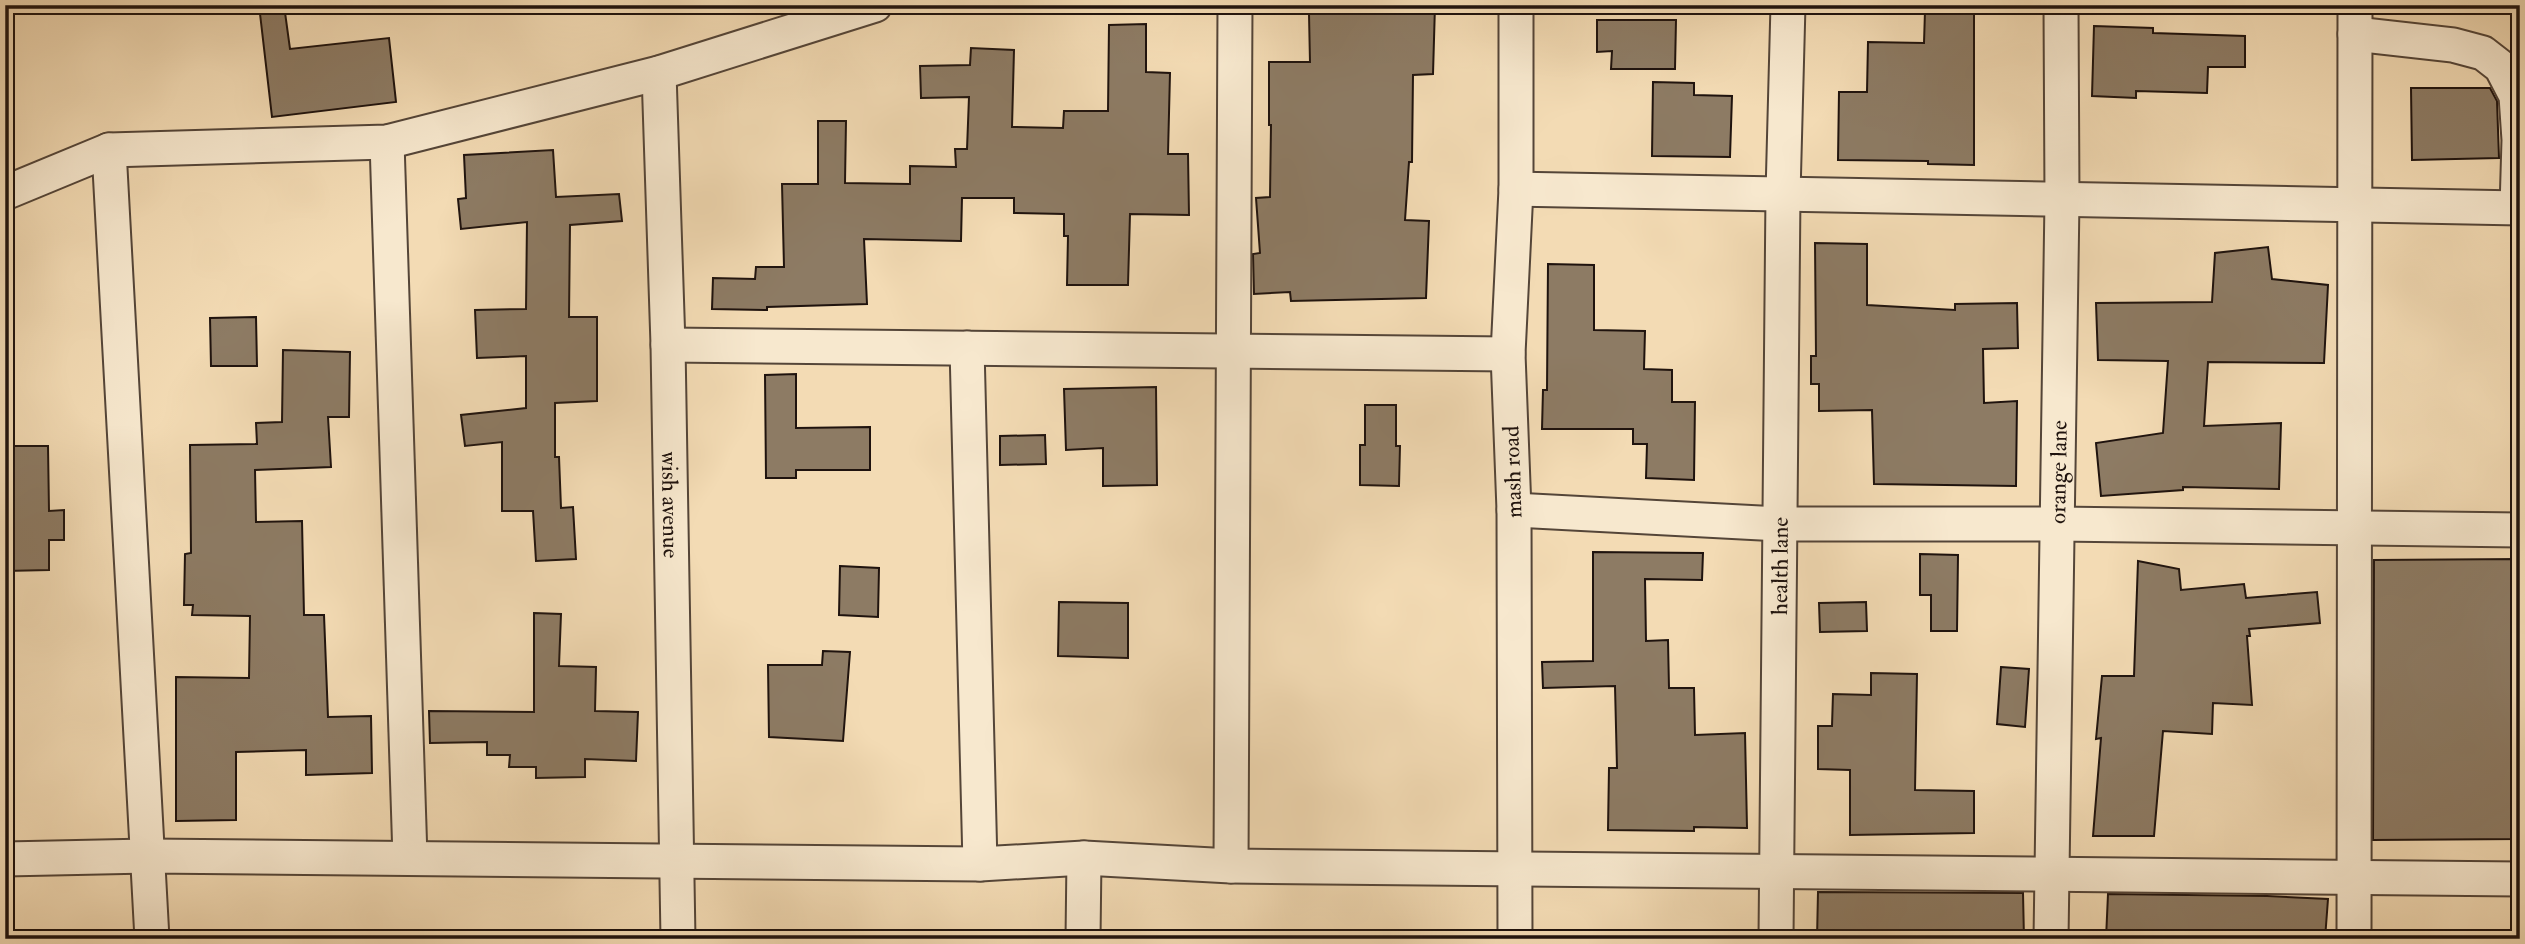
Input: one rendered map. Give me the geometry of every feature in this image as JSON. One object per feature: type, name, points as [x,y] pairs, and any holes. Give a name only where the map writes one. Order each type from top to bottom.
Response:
[{"type":"street","points":[[5,193],[109,150],[387,142],[659,73],[876,5]]},
{"type":"street","points":[[1231,866],[1235,5]]},
{"type":"street","name":"mash road","points":[[1515,939],[1514,510],[1508,354],[1516,189],[1517,5]]},
{"type":"street","name":"health lane","points":[[1776,939],[1783,194],[1788,5]]},
{"type":"street","name":"orange lane","points":[[2051,939],[2062,200],[2061,5]]},
{"type":"street","points":[[1516,189],[2062,200],[2356,205],[2518,208],[2519,140],[2516,96],[2501,67],[2483,53],[2356,20],[2356,205],[2355,529],[2355,878],[2354,939]]},
{"type":"street","name":"wish avenue","points":[[659,73],[668,345],[678,939]]},
{"type":"street","points":[[387,142],[410,858]]},
{"type":"street","points":[[109,150],[152,939]]},
{"type":"street","points":[[668,345],[1508,354]]},
{"type":"street","points":[[967,348],[980,864]]},
{"type":"street","points":[[1514,510],[1780,524],[2057,524],[2520,530]]},
{"type":"street","points":[[5,859],[148,856],[980,864],[1084,858],[1231,866],[2520,879]]},
{"type":"street","points":[[1083,939],[1084,858]]},
{"type":"building","points":[[259,5],[284,5],[290,49],[389,38],[396,102],[272,117]]},
{"type":"building","points":[[1369,5],[1435,5],[1433,74],[1413,75],[1412,162],[1409,162],[1405,220],[1429,221],[1426,298],[1291,301],[1290,292],[1254,294],[1253,254],[1260,253],[1256,198],[1270,197],[1269,62],[1310,62],[1309,14],[1369,13]]},
{"type":"building","points":[[1925,11],[1974,12],[1974,165],[1928,164],[1928,161],[1838,160],[1839,92],[1867,92],[1868,42],[1924,43]]},
{"type":"building","points":[[1597,20],[1676,20],[1675,69],[1611,69],[1612,51],[1597,52]]},
{"type":"building","points":[[1146,24],[1146,72],[1170,73],[1168,154],[1188,154],[1189,215],[1130,214],[1128,285],[1067,285],[1068,236],[1064,236],[1064,214],[1014,213],[1014,198],[962,198],[961,241],[864,239],[867,304],[767,307],[767,310],[712,309],[713,278],[755,279],[756,267],[784,267],[782,184],[818,184],[818,121],[846,121],[845,183],[910,184],[910,166],[956,167],[955,149],[967,149],[969,97],[921,98],[920,66],[970,65],[971,48],[1014,50],[1012,127],[1063,128],[1064,111],[1108,111],[1109,25]]},
{"type":"building","points":[[2094,26],[2153,28],[2153,33],[2245,36],[2245,67],[2208,67],[2207,93],[2136,91],[2136,98],[2092,96]]},
{"type":"building","points":[[1653,82],[1694,83],[1694,95],[1732,96],[1730,157],[1652,156]]},
{"type":"building","points":[[2411,88],[2490,88],[2497,101],[2499,158],[2412,160]]},
{"type":"building","points":[[553,150],[556,197],[619,194],[622,221],[570,225],[569,317],[597,317],[597,401],[555,403],[555,457],[559,457],[561,508],[573,507],[576,559],[536,561],[533,511],[502,511],[502,442],[465,446],[461,415],[526,408],[526,356],[477,358],[475,310],[526,309],[527,222],[461,229],[458,199],[466,198],[464,155]]},
{"type":"building","points":[[1815,243],[1867,244],[1867,305],[1955,310],[1955,304],[2017,303],[2018,348],[1983,349],[1984,403],[2017,401],[2016,486],[1874,484],[1872,410],[1819,411],[1819,384],[1811,384],[1811,356],[1816,356]]},
{"type":"building","points":[[2268,247],[2272,279],[2328,285],[2324,363],[2208,362],[2204,426],[2281,423],[2279,489],[2183,487],[2183,490],[2101,496],[2096,443],[2163,433],[2168,361],[2098,360],[2096,303],[2212,302],[2215,253]]},
{"type":"building","points":[[1548,264],[1594,265],[1594,330],[1645,331],[1644,369],[1672,370],[1672,402],[1695,402],[1694,480],[1646,478],[1647,444],[1633,444],[1633,429],[1542,429],[1543,390],[1547,390]]},
{"type":"building","points":[[256,317],[257,366],[211,366],[210,318]]},
{"type":"building","points":[[283,350],[350,352],[349,417],[328,417],[331,467],[255,470],[256,522],[302,521],[304,615],[324,615],[328,717],[371,716],[372,773],[306,775],[306,750],[236,752],[236,820],[176,821],[176,677],[249,678],[250,616],[192,615],[193,605],[184,605],[185,554],[191,553],[190,445],[257,444],[256,423],[282,422]]},
{"type":"building","points":[[796,374],[796,428],[870,427],[870,470],[796,470],[796,478],[766,478],[765,375]]},
{"type":"building","points":[[1156,387],[1157,485],[1103,486],[1103,448],[1066,450],[1064,389]]},
{"type":"building","points":[[1365,405],[1396,405],[1396,446],[1400,446],[1399,486],[1360,485],[1360,445],[1365,445]]},
{"type":"building","points":[[1045,435],[1046,464],[1000,465],[1000,436]]},
{"type":"building","points":[[5,446],[48,446],[49,511],[64,510],[64,540],[49,540],[49,570],[5,571]]},
{"type":"building","points":[[1593,552],[1703,553],[1702,580],[1645,579],[1646,641],[1668,640],[1669,688],[1694,688],[1695,735],[1745,733],[1747,828],[1694,827],[1694,831],[1608,830],[1609,768],[1617,768],[1615,686],[1543,688],[1542,662],[1593,661]]},
{"type":"building","points":[[1920,554],[1958,555],[1957,631],[1931,631],[1931,595],[1920,595]]},
{"type":"building","points":[[2520,559],[2520,839],[2373,840],[2374,560]]},
{"type":"building","points":[[2138,561],[2179,569],[2181,590],[2244,584],[2246,598],[2317,592],[2320,623],[2249,629],[2250,636],[2247,636],[2252,705],[2213,703],[2212,734],[2163,731],[2154,836],[2093,836],[2101,738],[2096,739],[2102,676],[2134,676]]},
{"type":"building","points":[[840,566],[879,568],[878,617],[839,615]]},
{"type":"building","points":[[1059,602],[1128,603],[1128,658],[1058,656]]},
{"type":"building","points":[[1866,602],[1867,631],[1820,632],[1819,603]]},
{"type":"building","points":[[534,613],[561,614],[559,666],[596,667],[595,711],[638,712],[636,761],[585,759],[585,777],[536,778],[536,767],[509,767],[510,755],[487,755],[487,742],[430,743],[429,711],[534,712]]},
{"type":"building","points":[[823,651],[850,652],[843,741],[769,737],[768,665],[822,665]]},
{"type":"building","points":[[2001,667],[2029,669],[2025,727],[1997,724]]},
{"type":"building","points":[[1871,673],[1917,674],[1915,790],[1974,791],[1974,833],[1850,835],[1850,770],[1818,769],[1818,726],[1832,726],[1833,694],[1871,695]]},
{"type":"building","points":[[1818,892],[2023,893],[2024,939],[1817,939]]},
{"type":"building","points":[[2108,894],[2328,899],[2325,939],[2106,939]]}]
